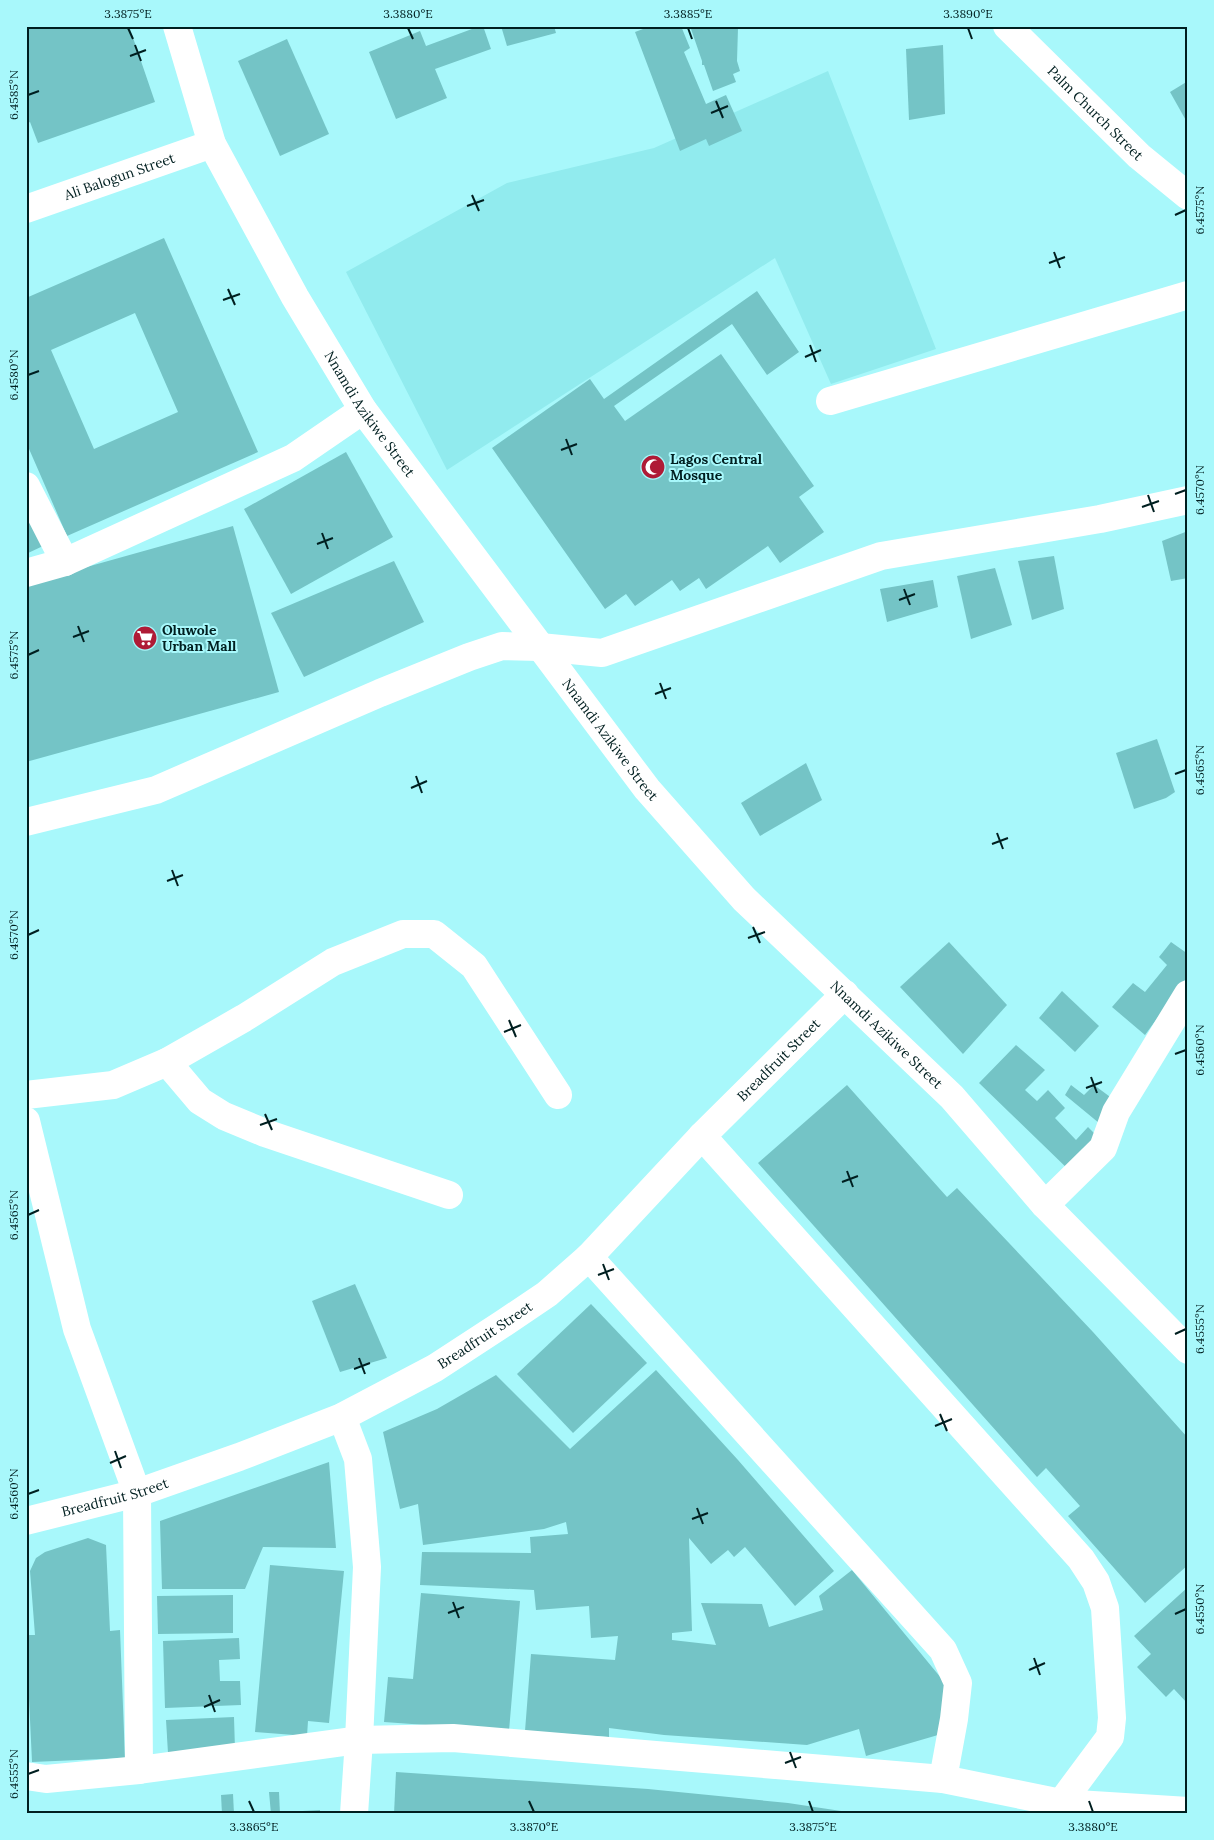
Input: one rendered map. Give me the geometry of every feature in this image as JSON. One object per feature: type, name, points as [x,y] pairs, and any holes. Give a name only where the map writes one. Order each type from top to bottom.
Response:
[{"type":"street","name":"Nnamdi Azikiwe Street","points":[[177,26],[212,144],[296,297],[363,410],[641,782],[744,899],[952,1097],[1045,1205],[1188,1350]]},
{"type":"street","name":"Palm Church Street","points":[[1007,26],[1139,156],[1188,196]]},
{"type":"street","name":"Ali Balogun Street","points":[[26,209],[212,144]]},
{"type":"street","points":[[830,401],[1188,295]]},
{"type":"street","points":[[26,574],[65,562],[293,458],[363,410]]},
{"type":"street","points":[[26,486],[65,562]]},
{"type":"street","points":[[26,822],[156,790],[380,693],[502,646],[540,647],[602,653],[881,556],[1100,519],[1188,500]]},
{"type":"street","points":[[26,1095],[113,1085],[167,1062],[244,1018],[333,962],[403,934],[434,934],[474,966],[558,1095]]},
{"type":"street","name":"Breadfruit Street","points":[[26,1521],[137,1493],[342,1417],[434,1368],[504,1323],[547,1294],[588,1257],[702,1136],[845,994]]},
{"type":"street","points":[[1045,1205],[1103,1148],[1116,1112],[1188,994]]},
{"type":"street","points":[[167,1062],[200,1101],[224,1116],[265,1133],[449,1195]]},
{"type":"street","points":[[26,1121],[77,1329],[137,1493],[139,1770]]},
{"type":"street","points":[[702,1136],[1081,1559],[1096,1582],[1105,1608],[1112,1718],[1110,1737],[1061,1804]]},
{"type":"street","points":[[588,1257],[943,1650],[958,1683],[954,1719],[943,1779]]},
{"type":"street","points":[[342,1417],[358,1459],[367,1567],[360,1740],[354,1814]]},
{"type":"street","points":[[26,1776],[46,1779],[139,1770],[360,1740],[453,1738],[943,1779],[1061,1804],[1188,1811]]},
{"type":"shaded area","points":[[828,71],[936,349],[831,384],[775,258],[447,470],[346,272],[507,183],[654,148]]},
{"type":"building","points":[[26,26],[129,26],[155,102],[38,143],[30,122],[26,124]]},
{"type":"building","points":[[483,26],[491,49],[435,69],[447,98],[396,119],[369,52],[420,31],[426,46]]},
{"type":"building","points":[[501,26],[554,26],[556,33],[507,46]]},
{"type":"building","points":[[651,26],[681,26],[690,48],[684,52],[706,104],[726,95],[742,131],[709,146],[706,139],[680,151],[635,32]]},
{"type":"building","points":[[690,26],[742,26],[738,28],[737,61],[740,71],[733,74],[736,82],[713,91],[704,65],[702,65]]},
{"type":"building","points":[[287,39],[329,134],[280,156],[238,61]]},
{"type":"building","points":[[943,45],[945,114],[909,120],[906,49]]},
{"type":"building","points":[[1188,81],[1188,124],[1170,92]]},
{"type":"building","points":[[164,238],[258,452],[67,536],[26,442],[26,298]],"holes":[[[135,313],[178,412],[94,449],[51,350]]]},
{"type":"building","name":"Lagos Central Mosque","points":[[757,291],[799,352],[767,375],[732,324],[614,406],[625,421],[721,354],[814,486],[799,497],[824,532],[780,563],[768,546],[706,589],[699,578],[680,591],[672,580],[635,606],[626,594],[605,609],[492,448],[590,379],[604,399]]},
{"type":"building","points":[[346,452],[393,537],[291,594],[244,509]]},
{"type":"building","points":[[26,509],[43,546],[26,554]]},
{"type":"building","name":"Oluwole Urban Mall","points":[[233,526],[279,692],[26,762],[26,584]]},
{"type":"building","points":[[1188,531],[1188,578],[1171,581],[1162,541]]},
{"type":"building","points":[[1054,556],[1064,609],[1032,620],[1018,561]]},
{"type":"building","points":[[394,561],[424,622],[304,677],[271,613]]},
{"type":"building","points":[[995,568],[1012,625],[971,639],[957,576]]},
{"type":"building","points":[[933,580],[938,607],[887,622],[880,589]]},
{"type":"building","points":[[1157,739],[1175,792],[1166,798],[1134,809],[1116,753]]},
{"type":"building","points":[[806,763],[822,800],[760,836],[741,803]]},
{"type":"building","points":[[949,942],[1007,1005],[963,1054],[900,987]]},
{"type":"building","points":[[1171,942],[1188,954],[1188,976],[1145,1035],[1112,1007],[1133,983],[1145,992],[1167,965],[1159,957]]},
{"type":"building","points":[[1062,991],[1099,1026],[1075,1052],[1039,1018]]},
{"type":"building","points":[[1016,1045],[1045,1070],[1025,1090],[1037,1101],[1048,1090],[1065,1108],[1055,1118],[1076,1140],[1088,1127],[1102,1141],[1072,1173],[979,1083]]},
{"type":"building","points":[[847,1085],[947,1197],[957,1188],[1093,1332],[1188,1438],[1188,1565],[1145,1603],[1068,1516],[1080,1506],[1046,1468],[1037,1477],[758,1163]]},
{"type":"building","points":[[1071,1085],[1084,1095],[1094,1085],[1117,1102],[1099,1123],[1065,1095]]},
{"type":"building","points":[[355,1284],[387,1358],[340,1372],[312,1301]]},
{"type":"building","points":[[591,1304],[647,1363],[573,1433],[517,1374]]},
{"type":"building","points":[[656,1370],[738,1460],[834,1571],[795,1606],[745,1547],[734,1557],[728,1550],[711,1564],[689,1538],[692,1631],[672,1633],[672,1640],[716,1645],[701,1603],[762,1604],[769,1627],[823,1610],[819,1596],[852,1570],[946,1684],[938,1735],[866,1756],[859,1729],[807,1745],[664,1735],[609,1728],[609,1737],[525,1731],[531,1654],[615,1660],[618,1636],[591,1638],[589,1606],[536,1610],[534,1590],[420,1585],[422,1552],[531,1553],[530,1537],[568,1534],[566,1522],[544,1529],[423,1545],[418,1504],[400,1509],[383,1432],[437,1409],[496,1375],[570,1449]]},
{"type":"building","points":[[329,1462],[336,1548],[263,1547],[245,1589],[162,1589],[160,1521]]},
{"type":"building","points":[[88,1538],[106,1545],[110,1631],[120,1630],[125,1758],[32,1762],[26,1635],[35,1635],[30,1571],[36,1558],[45,1552]]},
{"type":"building","points":[[270,1565],[344,1571],[329,1723],[308,1721],[307,1736],[255,1732]]},
{"type":"building","points":[[1188,1587],[1188,1704],[1174,1689],[1166,1697],[1137,1667],[1151,1654],[1134,1636]]},
{"type":"building","points":[[421,1593],[520,1601],[509,1731],[384,1722],[388,1677],[413,1679]]},
{"type":"building","points":[[233,1595],[233,1633],[158,1634],[157,1596]]},
{"type":"building","points":[[239,1638],[240,1659],[219,1660],[220,1681],[240,1681],[241,1705],[165,1708],[163,1641]]},
{"type":"building","points":[[234,1717],[235,1750],[168,1753],[166,1720]]},
{"type":"building","points":[[396,1772],[648,1789],[788,1803],[861,1814],[394,1814]]},
{"type":"building","points":[[269,1792],[279,1792],[280,1814],[271,1814]]},
{"type":"building","points":[[233,1794],[234,1814],[222,1814],[221,1795]]},
{"type":"building","points":[[320,1810],[320,1814],[285,1814],[285,1812]]},
{"type":"place","name":"Lagos Central Mosque","points":[[653,467]]},
{"type":"place","name":"Oluwole Urban Mall","points":[[145,638]]}]
